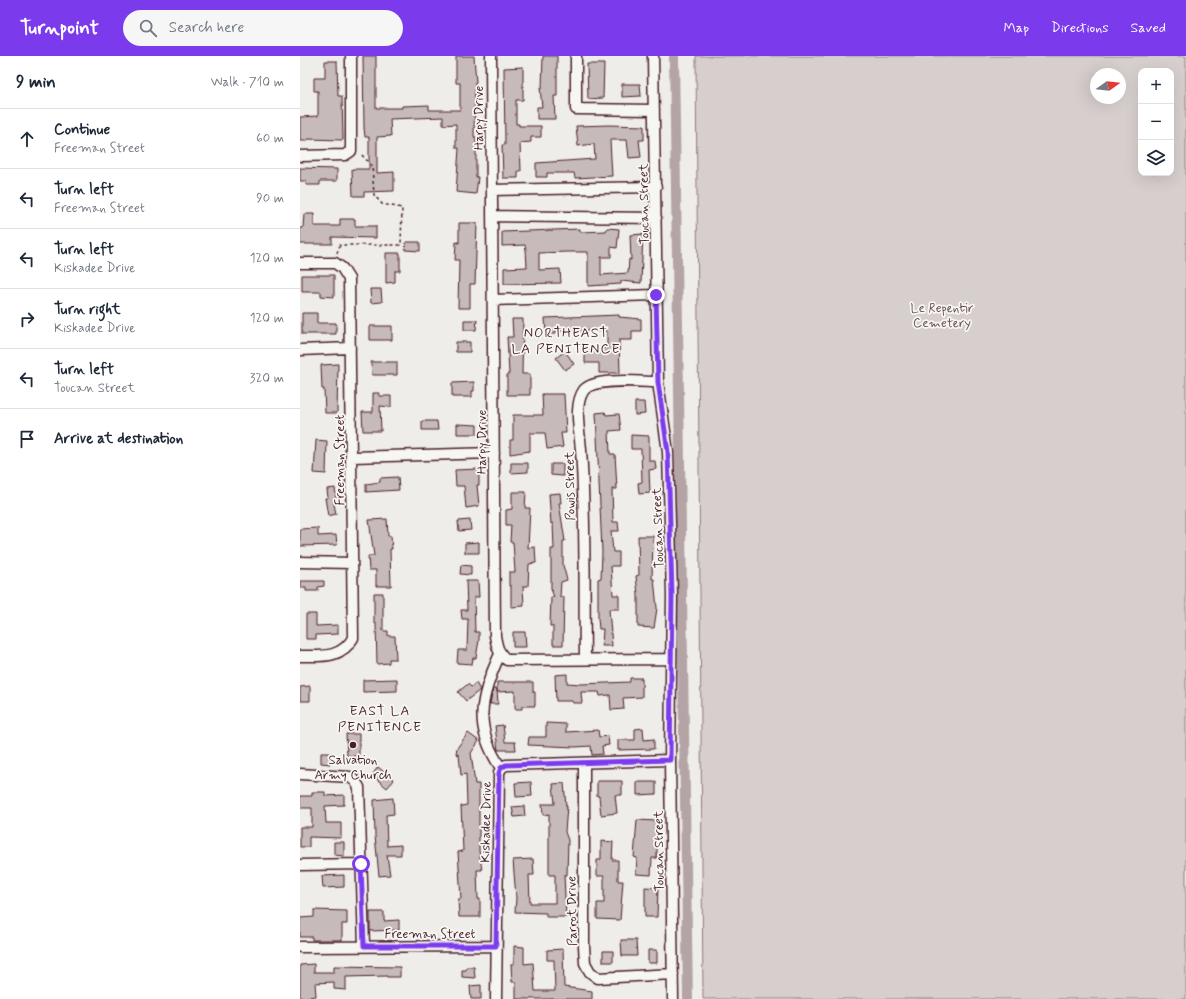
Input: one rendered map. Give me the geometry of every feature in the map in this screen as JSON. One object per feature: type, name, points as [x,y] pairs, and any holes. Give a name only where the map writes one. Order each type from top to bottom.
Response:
[{"type":"street","points":[[300,156],[345,155],[350,151],[351,56]]},
{"type":"street","name":"Harpy Drive","points":[[491,56],[495,636],[500,654]]},
{"type":"street","points":[[576,56],[576,109],[654,110]]},
{"type":"street","name":"Toucan Street","points":[[653,56],[658,382],[668,452],[672,595],[670,760],[673,999]]},
{"type":"street","points":[[492,190],[656,188]]},
{"type":"street","points":[[492,216],[656,218]]},
{"type":"street","points":[[300,263],[335,263]]},
{"type":"street","name":"Freeman Street","points":[[300,656],[328,656],[341,652],[348,646],[353,638],[350,279],[342,268],[335,263]]},
{"type":"street","points":[[493,300],[656,295]]},
{"type":"street","points":[[300,350],[350,348]]},
{"type":"street","name":"Powis Street","points":[[585,659],[583,470],[579,409],[581,398],[585,390],[595,384],[607,382],[658,382]]},
{"type":"street","points":[[352,457],[494,453]]},
{"type":"street","points":[[300,562],[352,563]]},
{"type":"street","points":[[501,768],[490,751],[481,716],[482,703],[490,675],[500,654],[507,660],[671,659]]},
{"type":"street","name":"Kiskadee Drive","points":[[496,999],[499,773],[501,768],[506,765],[670,760]]},
{"type":"street","name":"Parrot Drive","points":[[584,763],[583,917],[585,963],[590,972],[598,978],[673,974]]},
{"type":"street","points":[[300,774],[350,777],[359,787],[364,946]]},
{"type":"street","points":[[300,864],[361,864]]},
{"type":"street","name":"Freeman Street","points":[[300,947],[496,946]]},
{"type":"path","points":[[335,263],[340,245],[401,245],[402,208],[382,204],[374,195],[372,166],[359,151],[350,151]]},
{"type":"green space","name":"Le Repentir Cemetery","points":[[696,56],[1186,56],[1186,999],[703,999]]},
{"type":"building","points":[[363,56],[376,56],[376,108],[402,108],[402,106],[429,105],[429,110],[460,110],[460,83],[456,83],[456,56],[474,56],[476,82],[474,137],[476,137],[476,177],[478,177],[476,194],[456,192],[459,148],[456,148],[456,124],[443,125],[443,117],[390,119],[391,136],[377,137],[377,173],[394,172],[394,191],[364,192],[364,196],[353,196],[352,169],[369,169],[369,137],[365,137],[364,128]]},
{"type":"building","points":[[543,56],[557,56],[557,96],[554,96],[555,119],[537,119],[537,107],[542,107],[540,88],[542,88]]},
{"type":"building","points":[[325,61],[337,61],[338,96],[342,96],[343,140],[307,139],[307,141],[300,141],[300,117],[318,116],[318,91],[314,91],[314,78],[325,78]]},
{"type":"building","points":[[587,64],[604,64],[603,98],[588,99]]},
{"type":"building","points":[[523,67],[523,100],[516,100],[516,124],[519,124],[519,126],[541,126],[541,137],[531,137],[531,142],[520,143],[521,171],[518,171],[518,178],[503,178],[502,145],[505,145],[504,68]]},
{"type":"building","points":[[622,84],[640,84],[641,96],[622,97]]},
{"type":"building","points":[[576,126],[644,126],[644,140],[639,140],[641,157],[629,158],[627,140],[610,140],[612,176],[575,178],[574,173],[547,173],[547,177],[536,177],[536,163],[595,159],[594,144],[578,146]]},
{"type":"building","points":[[300,168],[337,169],[337,181],[320,181],[320,185],[306,185],[306,181],[300,181]]},
{"type":"building","points":[[304,214],[314,214],[314,226],[340,226],[340,219],[355,219],[355,226],[376,226],[376,238],[332,237],[332,244],[300,244],[300,228],[303,228]]},
{"type":"building","points":[[459,223],[477,223],[475,284],[470,284],[470,308],[458,308],[459,260],[455,260],[456,242],[459,243]]},
{"type":"building","points":[[607,228],[619,229],[617,248],[611,247],[611,257],[601,257],[601,275],[628,273],[629,259],[631,260],[630,235],[643,234],[641,283],[621,281],[621,284],[588,286],[588,252],[567,252],[539,253],[539,270],[560,269],[561,283],[504,284],[504,268],[527,267],[525,245],[502,246],[502,232],[580,229],[580,232],[606,231]]},
{"type":"building","points":[[406,242],[420,242],[420,251],[405,250]]},
{"type":"building","points":[[386,253],[400,253],[400,271],[395,271],[395,282],[386,283]]},
{"type":"building","points":[[302,275],[334,275],[334,297],[321,296],[321,292],[302,292]]},
{"type":"building","points":[[370,289],[381,289],[382,302],[371,303]]},
{"type":"building","points":[[302,313],[317,313],[317,323],[336,323],[336,334],[302,334]]},
{"type":"building","points":[[619,315],[619,317],[641,319],[641,331],[632,331],[632,340],[619,340],[620,373],[599,373],[599,363],[585,363],[585,350],[607,348],[607,331],[555,331],[556,334],[546,334],[545,318]]},
{"type":"building","points":[[512,319],[523,319],[522,374],[530,374],[530,395],[507,395],[507,374],[509,374],[507,337],[513,337]]},
{"type":"building","points":[[464,320],[477,320],[476,330],[464,330]]},
{"type":"building","points":[[370,326],[392,326],[392,340],[370,340]]},
{"type":"building","points":[[456,342],[470,342],[470,352],[456,352]]},
{"type":"building","points":[[565,351],[574,364],[565,370],[556,358]]},
{"type":"building","points":[[371,362],[397,362],[397,375],[372,375]]},
{"type":"building","points":[[338,364],[337,413],[325,413],[321,365]]},
{"type":"building","points":[[474,382],[472,397],[452,397],[452,383]]},
{"type":"building","points":[[373,393],[379,393],[379,396],[391,396],[391,407],[380,406],[381,431],[363,431],[362,412],[373,412]]},
{"type":"building","points":[[542,394],[564,394],[566,433],[561,433],[563,447],[547,449],[545,433],[530,433],[530,451],[510,454],[510,440],[513,440],[513,415],[543,415]]},
{"type":"building","points":[[635,402],[644,402],[645,414],[635,415]]},
{"type":"building","points":[[605,412],[606,415],[619,414],[621,430],[609,431],[610,454],[615,454],[617,489],[612,489],[613,522],[618,522],[619,531],[611,531],[613,552],[619,552],[619,566],[611,566],[613,595],[619,595],[619,609],[609,609],[612,646],[602,646],[603,629],[599,629],[598,618],[598,579],[601,578],[602,552],[596,413]]},
{"type":"building","points":[[422,421],[437,421],[438,430],[422,430]]},
{"type":"building","points":[[457,424],[477,425],[477,434],[457,434]]},
{"type":"building","points":[[631,435],[649,436],[649,461],[655,461],[656,469],[649,470],[650,493],[639,494],[638,483],[642,482],[641,449],[631,449]]},
{"type":"building","points":[[316,440],[327,441],[326,474],[314,473]]},
{"type":"building","points":[[511,463],[528,463],[528,472],[511,473]]},
{"type":"building","points":[[551,464],[563,464],[563,476],[551,475]]},
{"type":"building","points":[[479,469],[479,485],[477,485],[479,506],[466,508],[464,486],[456,486],[455,470]]},
{"type":"building","points":[[398,477],[399,490],[366,492],[366,484],[380,482],[380,478]]},
{"type":"building","points":[[335,488],[336,498],[333,499],[336,514],[328,516],[325,498],[328,498],[327,489]]},
{"type":"building","points":[[512,492],[526,492],[525,508],[530,508],[528,548],[535,547],[536,563],[529,564],[528,586],[523,586],[524,606],[511,607],[509,572],[515,572],[513,542],[510,542],[511,525],[506,525],[506,510],[512,509]]},
{"type":"building","points":[[560,493],[561,503],[559,503],[565,541],[563,541],[563,565],[567,580],[561,582],[560,597],[564,597],[563,645],[553,645],[553,626],[550,626],[551,597],[554,597],[551,589],[551,549],[554,549],[553,523],[551,524],[549,494]]},
{"type":"building","points":[[387,519],[388,536],[391,536],[392,549],[390,549],[391,586],[376,586],[376,570],[369,570],[368,556],[374,556],[369,520]]},
{"type":"building","points":[[470,520],[471,530],[459,531],[458,521]]},
{"type":"building","points":[[318,528],[318,536],[336,535],[337,545],[300,546],[300,529]]},
{"type":"building","points":[[638,536],[653,536],[652,579],[654,579],[657,608],[654,628],[638,627],[638,595],[636,576],[639,575]]},
{"type":"building","points":[[479,542],[479,553],[465,553],[465,543]]},
{"type":"building","points":[[461,565],[471,566],[471,575],[460,574]]},
{"type":"building","points":[[300,581],[324,581],[324,586],[318,587],[318,591],[306,591],[306,588],[300,588]]},
{"type":"building","points":[[466,581],[478,581],[479,597],[474,597],[475,632],[479,632],[479,640],[476,658],[473,658],[472,664],[457,663],[458,650],[467,650],[468,619],[462,619],[461,610],[467,610]]},
{"type":"building","points":[[374,593],[383,593],[383,631],[388,631],[388,636],[395,636],[396,659],[389,659],[389,663],[377,664],[376,623],[374,623]]},
{"type":"building","points":[[306,614],[316,614],[316,626],[338,625],[338,634],[316,635],[316,639],[306,639]]},
{"type":"building","points":[[513,632],[525,632],[526,647],[513,647]]},
{"type":"building","points":[[567,674],[567,683],[581,684],[630,682],[630,678],[642,678],[642,697],[623,698],[624,709],[611,710],[610,695],[600,696],[599,692],[581,692],[582,703],[573,703],[572,701],[556,701],[555,675]]},
{"type":"building","points":[[397,679],[397,691],[363,692],[363,680]]},
{"type":"building","points":[[497,682],[533,682],[535,706],[522,706],[522,709],[515,709],[515,691],[497,692]]},
{"type":"building","points":[[476,683],[480,690],[466,701],[458,692],[468,684],[471,687]]},
{"type":"building","points":[[310,686],[310,701],[300,701],[300,687]]},
{"type":"building","points":[[493,689],[497,689],[498,704],[490,704]]},
{"type":"building","points":[[546,723],[566,724],[566,732],[598,730],[599,737],[608,736],[609,745],[602,746],[603,754],[592,755],[591,746],[575,747],[528,745],[529,737],[546,737]]},
{"type":"building","points":[[503,725],[505,742],[515,742],[516,750],[498,750],[495,726]]},
{"type":"building","points":[[643,728],[644,740],[654,739],[654,749],[618,750],[618,740],[635,740],[635,729]]},
{"type":"building","points":[[468,733],[479,741],[471,753],[475,784],[479,784],[479,850],[482,870],[477,870],[480,917],[459,917],[458,899],[461,899],[458,852],[463,851],[461,806],[467,805],[466,774],[461,775],[459,755],[456,754],[457,748]]},
{"type":"building","name":"Salvation Army Church","points":[[346,734],[359,734],[359,756],[347,756]]},
{"type":"building","points":[[321,753],[330,753],[330,764],[321,763]]},
{"type":"building","points":[[378,767],[394,780],[387,788],[372,775]]},
{"type":"building","points":[[597,781],[622,781],[622,795],[615,795],[617,813],[601,815],[599,796],[597,796]]},
{"type":"building","points":[[531,782],[532,796],[516,797],[515,783]]},
{"type":"building","points":[[637,782],[656,782],[656,794],[637,795]]},
{"type":"building","points":[[564,783],[567,806],[565,832],[568,840],[567,875],[564,875],[566,917],[546,917],[546,913],[515,912],[516,898],[513,860],[533,859],[534,875],[529,875],[530,903],[555,903],[555,875],[549,875],[549,814],[543,815],[542,804],[555,804],[553,784]]},
{"type":"building","points":[[312,792],[325,792],[325,796],[344,795],[344,805],[325,806],[326,823],[341,823],[341,838],[309,837],[309,847],[300,847],[300,827],[312,827],[312,808],[300,808],[300,796],[312,796]]},
{"type":"building","points":[[393,798],[394,814],[386,815],[387,846],[401,845],[401,855],[387,855],[390,875],[379,876],[375,836],[374,800]]},
{"type":"building","points":[[524,806],[525,816],[514,817],[512,807]]},
{"type":"building","points":[[637,820],[657,821],[657,858],[652,858],[651,875],[636,874],[637,858],[634,857]]},
{"type":"building","points":[[601,841],[613,842],[612,860],[618,860],[618,881],[623,881],[620,920],[597,919],[597,903],[604,903],[604,876],[597,876],[597,860],[601,860]]},
{"type":"building","points":[[334,842],[344,842],[344,856],[334,855]]},
{"type":"building","points":[[344,875],[344,887],[323,888],[322,876]]},
{"type":"building","points":[[645,887],[658,888],[657,917],[645,917]]},
{"type":"building","points":[[314,910],[347,911],[347,924],[342,924],[342,940],[312,940],[312,937],[300,937],[300,918],[314,917]]},
{"type":"building","points":[[370,912],[384,912],[384,921],[399,920],[399,930],[370,931]]},
{"type":"building","points":[[621,940],[636,940],[637,956],[622,956]]},
{"type":"building","points":[[514,946],[524,947],[524,964],[533,963],[535,991],[555,991],[554,960],[547,960],[547,950],[563,949],[564,987],[592,991],[592,999],[516,999],[516,982],[512,982],[511,964],[514,964]]},
{"type":"building","points":[[648,950],[657,950],[657,963],[648,963]]},
{"type":"building","points":[[603,951],[613,951],[613,962],[603,962]]},
{"type":"building","points":[[314,964],[314,972],[334,972],[334,966],[400,967],[400,977],[346,977],[346,990],[334,989],[334,982],[315,983],[316,996],[300,998],[300,965]]},
{"type":"building","points":[[466,967],[474,967],[475,978],[462,977],[462,970],[466,970]]},
{"type":"building","points":[[481,985],[481,999],[471,999],[470,986]]},
{"type":"waterway","points":[[674,56],[688,999]]},
{"type":"place","name":"Salvation Army Church","points":[[353,745]]},
{"type":"district","name":"NORTHEAST LA PENITENCE","points":[[566,340]]},
{"type":"district","name":"EAST LA PENITENCE","points":[[380,718]]},
{"type":"route","points":[[361,864],[364,946],[496,946],[499,773],[501,768],[506,765],[670,760],[672,595],[668,452],[658,382],[656,295]]}]
